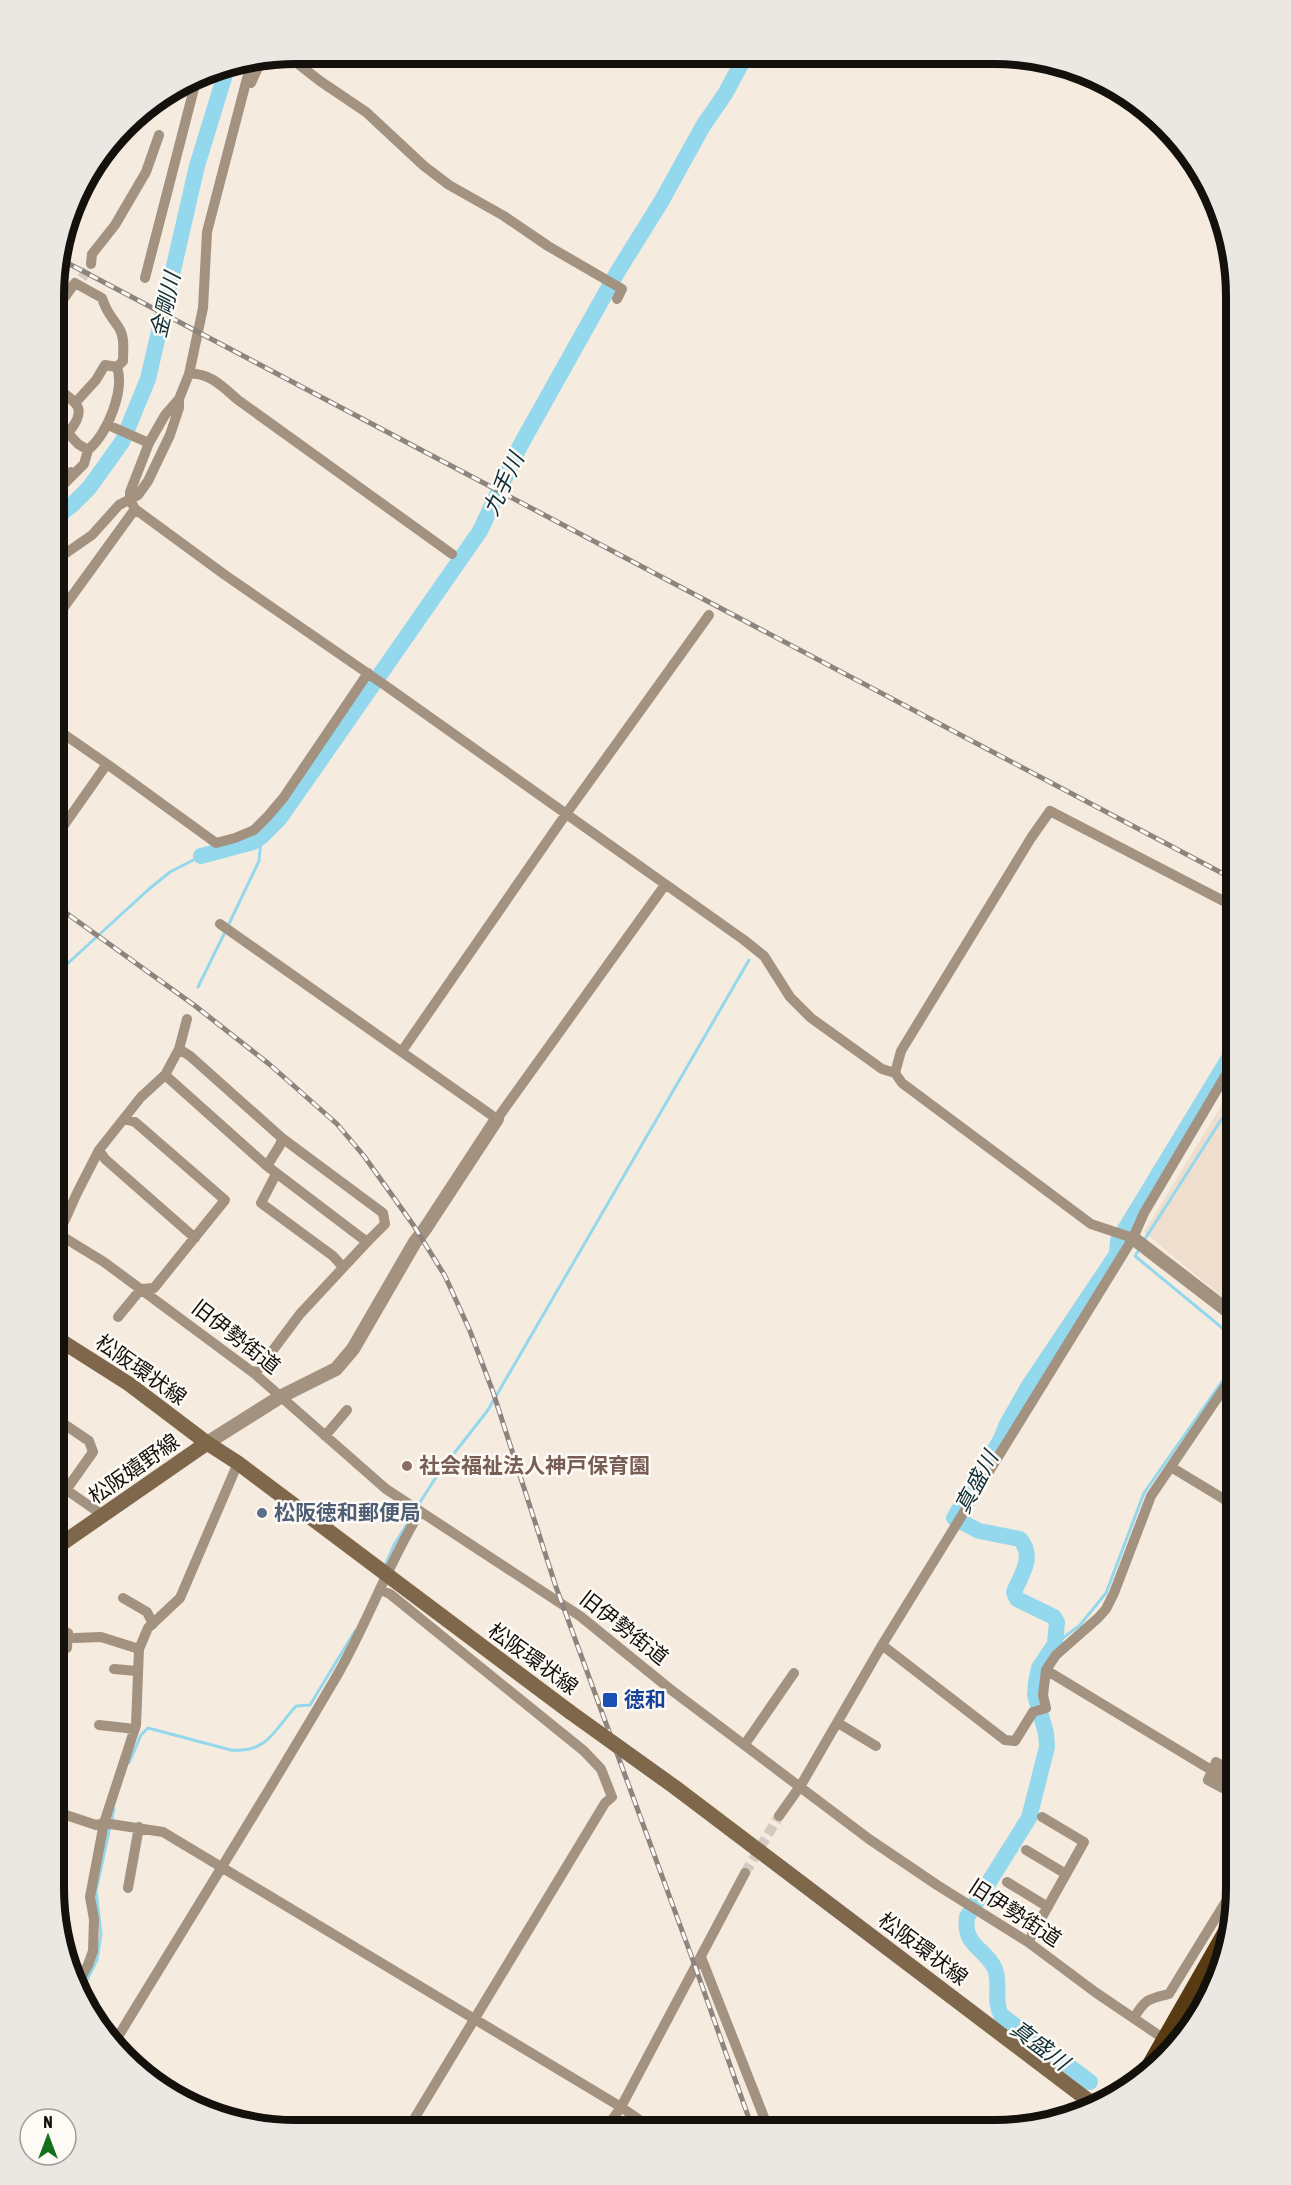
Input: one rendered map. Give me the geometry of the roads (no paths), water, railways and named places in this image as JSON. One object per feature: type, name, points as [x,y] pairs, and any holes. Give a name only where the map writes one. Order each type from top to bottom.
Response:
[{"type":"highway","points":[[1177,2032],[1219,1946]]},
{"type":"main road","name":"松阪環状線","points":[[64,1343],[129,1384],[207,1443],[331,1531],[386,1575],[676,1788],[1089,2101]]},
{"type":"main road","name":"松阪嬉野線","points":[[64,1542],[207,1443]]},
{"type":"street","points":[[298,64],[366,112],[424,166],[449,185],[496,211],[548,246],[622,289],[617,299]]},
{"type":"street","points":[[242,94],[249,89],[258,68]]},
{"type":"street","points":[[64,606],[148,481],[170,435],[189,374],[203,308],[207,232],[249,70]]},
{"type":"street","points":[[144,278],[194,88]]},
{"type":"street","points":[[91,264],[92,254],[115,225],[146,172],[159,135]]},
{"type":"street","points":[[64,299],[78,281],[102,298],[106,313],[120,329],[123,341],[123,362],[117,367],[105,365],[96,380],[76,402]]},
{"type":"street","points":[[64,484],[84,464],[88,450],[98,442],[108,425],[115,402],[119,374],[117,367]]},
{"type":"street","points":[[189,374],[198,373],[216,381],[238,400],[452,554]]},
{"type":"street","points":[[64,394],[79,406],[78,420],[68,433],[78,444],[88,450]]},
{"type":"street","points":[[180,399],[165,415],[146,442],[130,492],[133,504],[225,575],[368,673],[764,956],[790,997],[811,1018],[882,1069],[895,1072],[902,1083],[1091,1224],[1139,1242],[1226,1309]]},
{"type":"street","points":[[108,425],[146,442]]},
{"type":"street","points":[[64,476],[84,464]]},
{"type":"street","points":[[64,554],[92,535],[119,506],[133,504]]},
{"type":"street","points":[[402,1051],[566,814],[709,615]]},
{"type":"street","points":[[64,734],[216,843],[254,830],[279,803],[368,673]]},
{"type":"street","points":[[64,824],[107,764]]},
{"type":"street","points":[[895,1072],[901,1051],[1031,838],[1050,811],[1226,902]]},
{"type":"street","points":[[207,1443],[280,1397],[336,1369],[347,1356],[415,1242],[496,1119],[665,885]]},
{"type":"street","points":[[220,924],[496,1119]]},
{"type":"street","points":[[64,1219],[99,1150],[141,1097],[165,1075],[179,1049],[187,1019]]},
{"type":"street","points":[[179,1049],[190,1056],[282,1138],[383,1213],[385,1224],[300,1314],[255,1374]]},
{"type":"street","points":[[165,1075],[271,1170],[366,1242]]},
{"type":"street","points":[[779,1816],[801,1785],[882,1645],[954,1528],[1139,1242],[1144,1213],[1226,1075]]},
{"type":"street","points":[[118,1317],[141,1289],[154,1288],[225,1200],[135,1122],[124,1119]]},
{"type":"street","points":[[282,1138],[261,1203],[333,1256],[343,1267]]},
{"type":"street","points":[[99,1150],[105,1159],[195,1238]]},
{"type":"street","name":"旧伊勢街道","points":[[64,1240],[104,1262],[255,1374],[386,1489],[580,1616],[670,1689],[801,1785],[869,1839],[1028,1942],[1169,2041]]},
{"type":"street","points":[[882,1645],[1005,1740],[1015,1741],[1033,1712],[1046,1708],[1043,1695],[1046,1670],[1056,1654],[1106,1609],[1151,1496],[1226,1385]]},
{"type":"street","points":[[325,1436],[347,1410]]},
{"type":"street","points":[[64,1424],[89,1441],[93,1452],[66,1490],[104,1516]]},
{"type":"street","points":[[82,1976],[93,1951],[94,1919],[90,1897],[104,1823],[135,1729],[139,1649],[148,1628],[180,1598],[238,1463]]},
{"type":"street","points":[[1171,1467],[1226,1500]]},
{"type":"street","points":[[118,2036],[336,1677],[348,1645],[381,1590],[401,1542],[420,1512]]},
{"type":"street","points":[[381,1590],[390,1594],[584,1751],[601,1769],[612,1797],[606,1803],[413,2120]]},
{"type":"street","points":[[123,1598],[147,1612],[153,1624]]},
{"type":"street","points":[[64,1631],[68,1633],[67,1648]]},
{"type":"street","points":[[75,1638],[101,1637],[139,1649]]},
{"type":"street","points":[[114,1669],[137,1671]]},
{"type":"street","points":[[1046,1670],[1226,1779]]},
{"type":"street","points":[[745,1744],[794,1673]]},
{"type":"street","points":[[838,1723],[876,1746]]},
{"type":"street","points":[[99,1725],[135,1729]]},
{"type":"street","points":[[1226,1768],[1216,1762],[1208,1780],[1226,1790]]},
{"type":"street","points":[[64,1814],[96,1825],[104,1823],[163,1832],[639,2120]]},
{"type":"street","points":[[1028,1942],[1084,1842],[1042,1817]]},
{"type":"street","points":[[128,1888],[139,1827]]},
{"type":"street","points":[[1026,1850],[1066,1874]]},
{"type":"street","points":[[612,2120],[621,2108],[745,1873]]},
{"type":"street","points":[[1007,1882],[1048,1907]]},
{"type":"street","points":[[1134,2018],[1143,2002],[1169,1994],[1226,1901]]},
{"type":"street","points":[[701,1958],[765,2120]]},
{"type":"waterway","name":"九手川","points":[[201,856],[253,842],[280,818],[480,531],[520,446],[618,271],[741,64]]},
{"type":"waterway","name":"金剛川","points":[[64,511],[89,488],[122,442],[148,379],[197,166],[224,76]]},
{"type":"waterway","points":[[228,926],[259,861],[261,837]]},
{"type":"waterway","points":[[64,967],[170,872],[201,856]]},
{"type":"waterway","points":[[198,987],[225,932]]},
{"type":"waterway","points":[[417,1507],[438,1474],[488,1410],[749,960]]},
{"type":"waterway","name":"真盛川","points":[[1090,2082],[1001,2015],[995,1969],[968,1935],[967,1917],[1029,1818],[1047,1747],[1046,1733],[1035,1695],[1036,1682],[1039,1668],[1055,1644],[1057,1622],[1054,1617],[1017,1599],[1014,1592],[1027,1559],[1027,1552],[1020,1539],[979,1531],[954,1518],[1001,1439],[1028,1387],[1117,1254],[1118,1241],[1226,1063]]},
{"type":"waterway","points":[[1143,1242],[1226,1112]]},
{"type":"waterway","points":[[1140,1248],[1135,1256],[1226,1331]]},
{"type":"waterway","points":[[1055,1644],[1080,1625],[1106,1593],[1144,1493],[1226,1376]]},
{"type":"waterway","points":[[384,1568],[394,1545],[409,1521]]},
{"type":"waterway","points":[[129,1763],[141,1735],[148,1728],[231,1750],[244,1750],[262,1744],[296,1706],[310,1705],[355,1631]]},
{"type":"waterway","points":[[85,1984],[97,1960],[101,1934],[96,1891],[114,1809]]},
{"type":"tunnel","points":[[82,278],[91,264]]},
{"type":"tunnel","points":[[745,1873],[779,1816]]},
{"type":"railway","points":[[67,263],[1226,875]]},
{"type":"railway","points":[[64,911],[194,1005],[269,1064],[337,1124],[364,1156],[414,1226],[445,1276],[470,1331],[493,1392],[556,1587],[749,2120]]},
{"type":"place","name":"社会福祉法人神戸保育園","points":[[407,1466]]},
{"type":"place","name":"松阪徳和郵便局","points":[[262,1513]]},
{"type":"place","name":"徳和","points":[[610,1700]]}]
